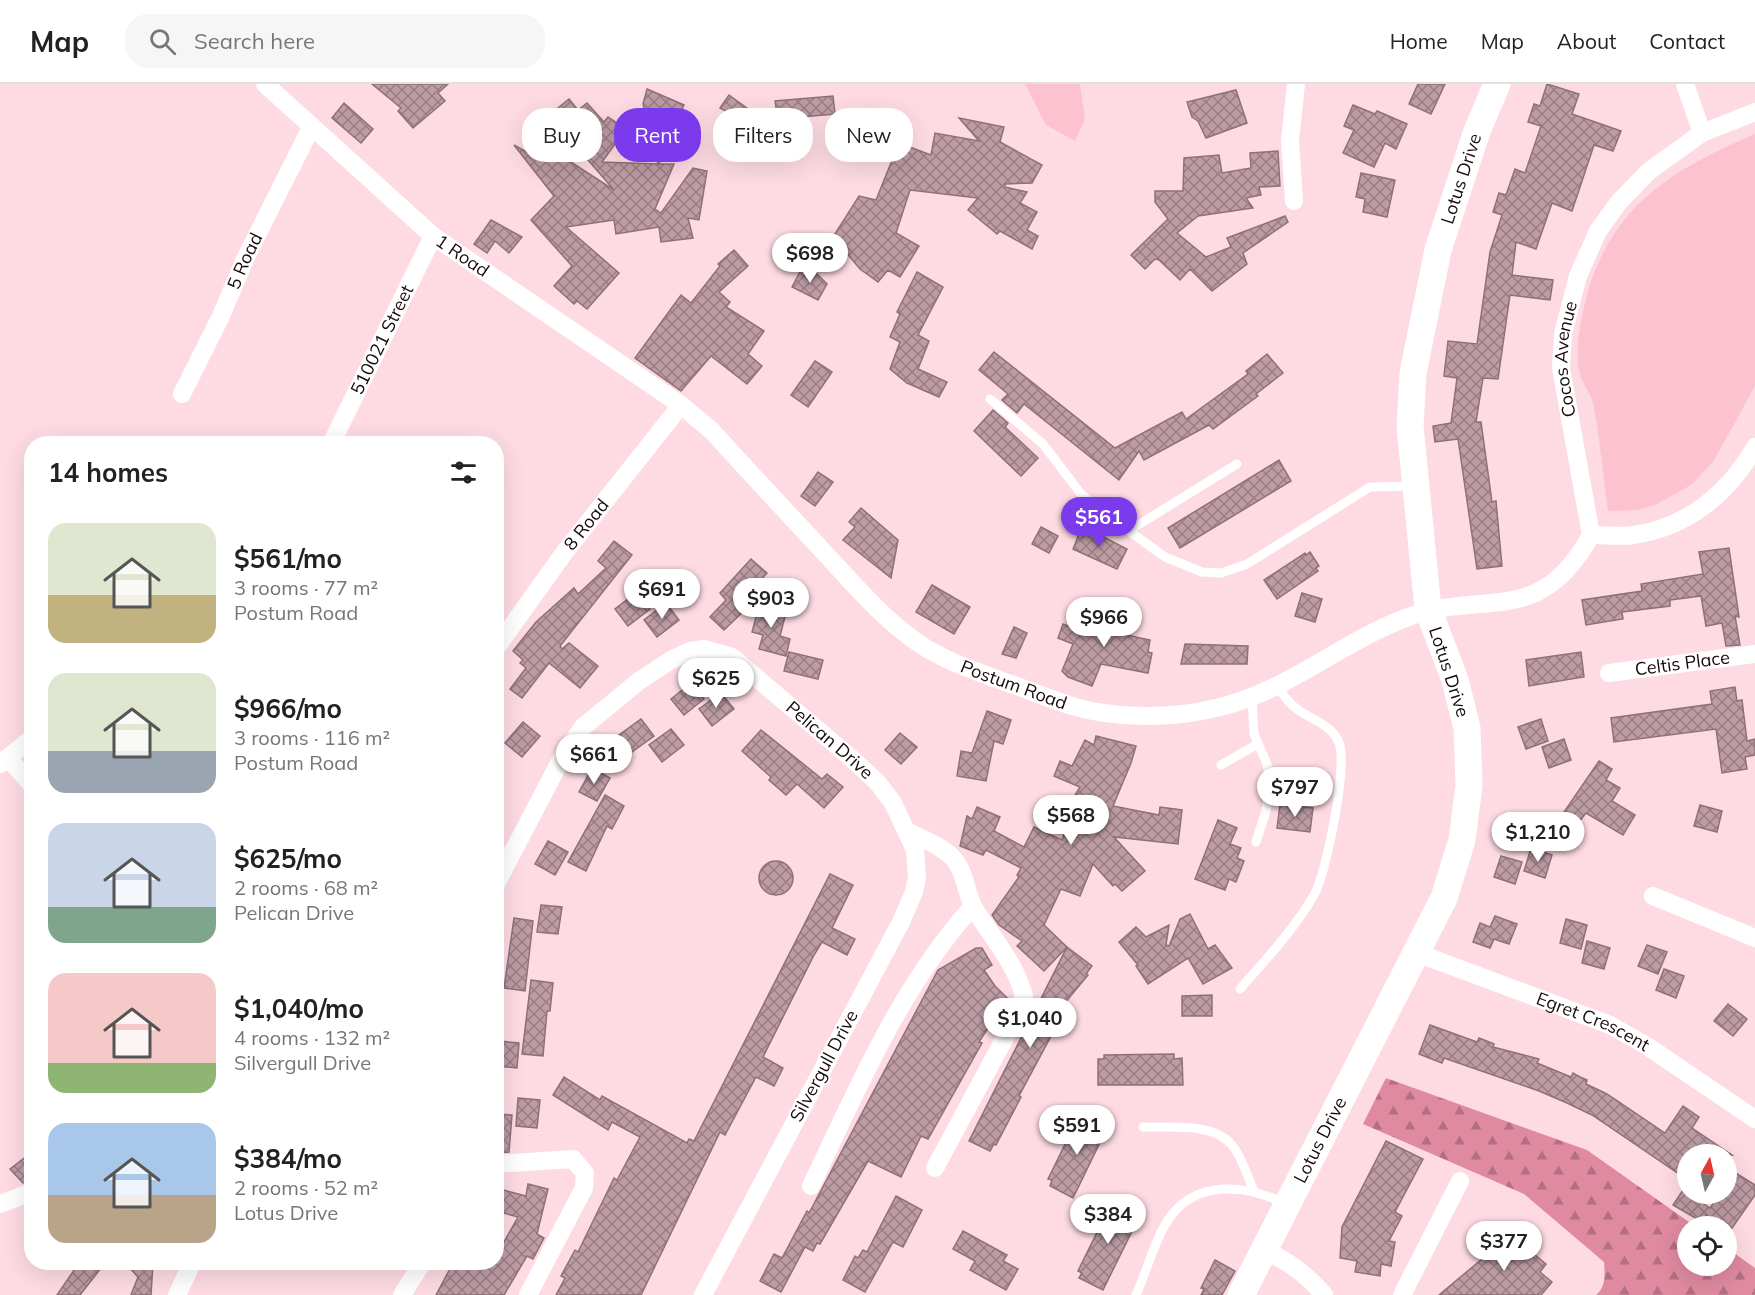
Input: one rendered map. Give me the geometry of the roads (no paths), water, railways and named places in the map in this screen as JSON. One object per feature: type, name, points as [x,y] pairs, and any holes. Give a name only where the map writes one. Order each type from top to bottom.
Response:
[{"type":"street","name":"1 Road","points":[[265,84],[433,236],[681,405]]},
{"type":"street","points":[[1294,201],[1290,140],[1296,84]]},
{"type":"street","name":"Lotus Drive","points":[[1241,1295],[1444,898],[1462,840],[1469,785],[1467,728],[1455,680],[1428,609],[1414,486],[1410,426],[1413,373],[1438,250],[1477,131],[1497,84]]},
{"type":"street","points":[[1685,84],[1702,133]]},
{"type":"street","name":"Cocos Avenue","points":[[1591,535],[1561,368],[1563,334],[1578,276],[1598,231],[1619,202],[1649,171],[1702,133],[1755,112]]},
{"type":"street","name":"5 Road","points":[[182,394],[220,318],[246,257],[311,128]]},
{"type":"street","name":"510021 Street","points":[[335,436],[433,236]]},
{"type":"street","name":"8 Road","points":[[504,637],[564,553],[681,405]]},
{"type":"street","name":"Postum Road","points":[[681,405],[712,431],[883,615],[916,642],[972,671],[1073,706],[1106,713],[1170,714],[1216,709],[1252,697],[1399,620],[1428,609]]},
{"type":"street","points":[[1428,609],[1519,600],[1539,592],[1560,577],[1579,557],[1591,535],[1632,536],[1669,526],[1698,512],[1723,492],[1755,447]]},
{"type":"street","name":"Pelican Drive","points":[[504,869],[564,754],[583,727],[639,681],[671,660],[690,651],[704,649],[732,657],[850,757],[878,783],[893,802],[908,832]]},
{"type":"street","name":"Celtis Place","points":[[1610,673],[1755,654]]},
{"type":"street","points":[[24,745],[4,761],[24,778]]},
{"type":"street","points":[[908,832],[936,845],[953,858],[964,876],[974,906],[1015,971],[1024,996],[1016,1019],[935,1168]]},
{"type":"street","name":"Silvergull Drive","points":[[703,1295],[901,922],[914,892],[917,877],[915,850],[908,832]]},
{"type":"street","points":[[1653,896],[1755,938]]},
{"type":"street","points":[[811,1186],[909,990],[939,946],[974,906]]},
{"type":"street","name":"Egret Crescent","points":[[1417,953],[1610,1025],[1647,1046],[1755,1119]]},
{"type":"street","points":[[504,1163],[573,1159],[585,1173],[584,1188],[528,1295]]},
{"type":"street","points":[[1402,1295],[1460,1181]]},
{"type":"street","points":[[0,1204],[24,1195]]},
{"type":"street","points":[[1264,1250],[1293,1265],[1324,1295]]},
{"type":"street","points":[[177,1295],[189,1270]]},
{"type":"street","points":[[402,1295],[418,1270]]},
{"type":"lane","points":[[990,399],[1043,444],[1081,494],[1165,557],[1202,572],[1221,573],[1267,553],[1364,490],[1375,486],[1414,486]]},
{"type":"lane","points":[[1130,530],[1237,464]]},
{"type":"lane","points":[[1240,989],[1295,924],[1316,893],[1342,770],[1340,744],[1336,736],[1327,727],[1289,702],[1276,685]]},
{"type":"lane","points":[[1252,697],[1256,745],[1267,764],[1270,784],[1266,811],[1256,842]]},
{"type":"lane","points":[[1221,765],[1256,745]]},
{"type":"lane","points":[[1143,1127],[1198,1129],[1220,1135],[1232,1144],[1254,1191]]},
{"type":"lane","points":[[1136,1295],[1166,1224],[1178,1206],[1198,1193],[1214,1190],[1254,1191],[1287,1206]]}]
